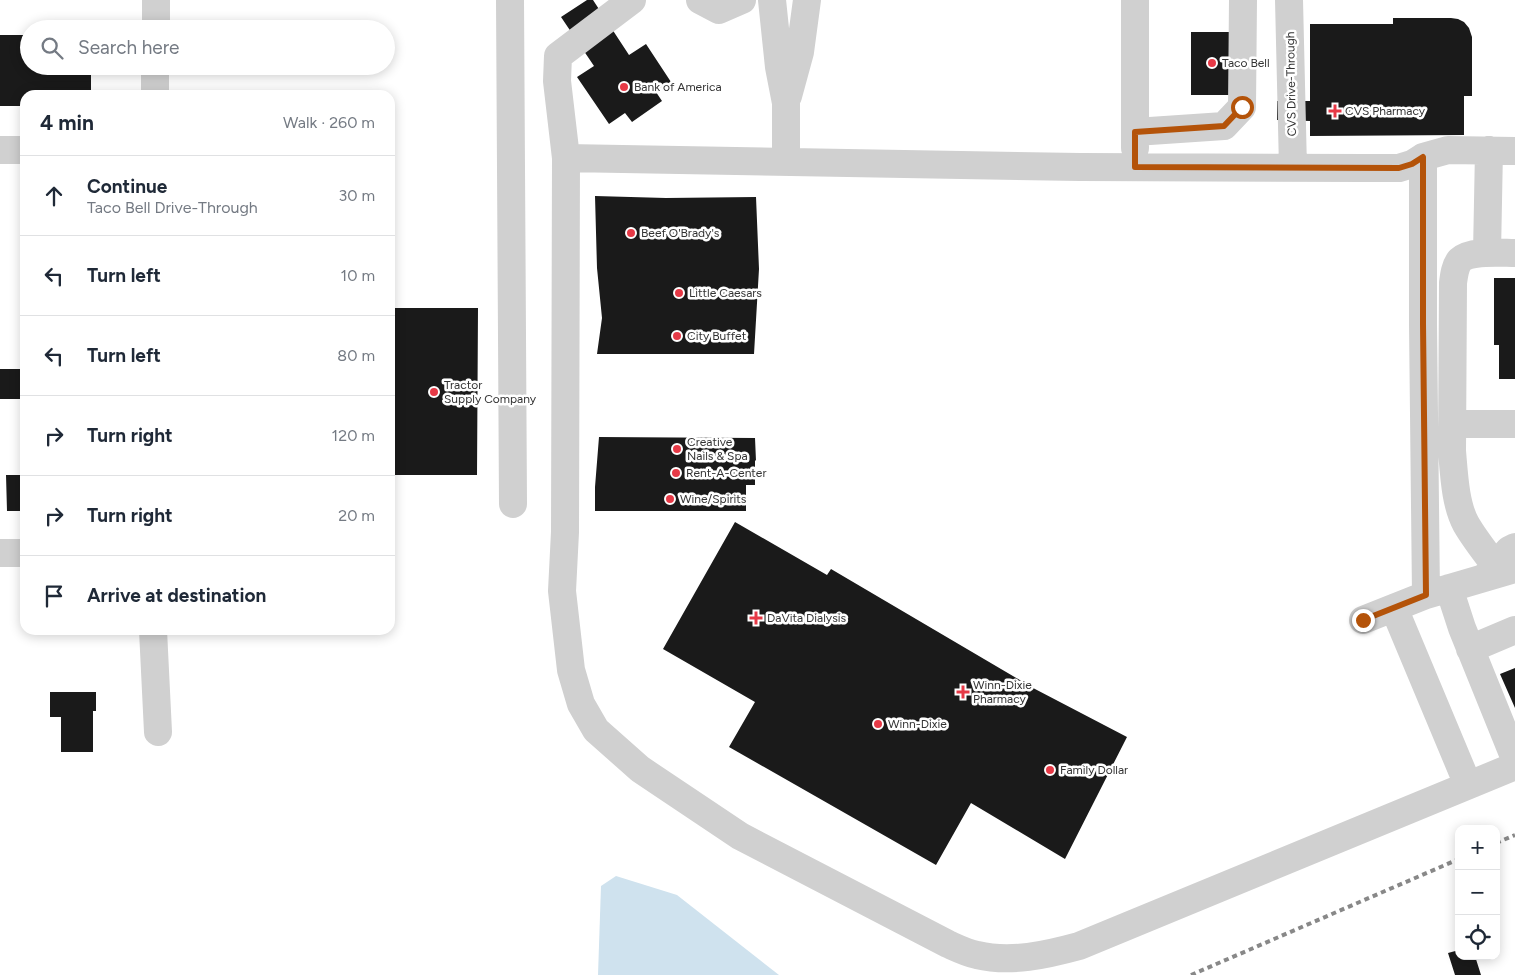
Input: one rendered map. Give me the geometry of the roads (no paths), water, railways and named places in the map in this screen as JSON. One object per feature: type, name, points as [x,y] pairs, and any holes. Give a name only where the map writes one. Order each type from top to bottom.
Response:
[{"type":"street","points":[[156,0],[156,20]]},
{"type":"street","points":[[510,0],[513,504]]},
{"type":"street","points":[[632,0],[558,56],[557,81],[566,158],[565,522],[562,591],[571,670],[581,704],[596,730],[640,769],[740,836],[948,944],[976,955],[1011,959],[1045,955],[1079,946],[1515,766]]},
{"type":"street","points":[[772,0],[779,67],[786,103],[786,162]]},
{"type":"street","points":[[786,103],[800,52],[806,0]]},
{"type":"street","points":[[1135,0],[1135,167]]},
{"type":"street","points":[[1135,132],[1224,126],[1242,107],[1244,0]]},
{"type":"street","name":"CVS Drive-Through","points":[[1289,0],[1293,168]]},
{"type":"street","points":[[155,75],[155,90]]},
{"type":"street","points":[[0,150],[20,150]]},
{"type":"street","points":[[566,158],[1135,167],[1399,168],[1412,164],[1423,157],[1448,150],[1502,151],[1487,253]]},
{"type":"street","points":[[1423,157],[1423,324],[1437,592],[1470,649],[1515,759]]},
{"type":"street","points":[[1498,571],[1466,524],[1459,509],[1453,470],[1454,274],[1459,261],[1466,256],[1487,253],[1515,253]]},
{"type":"street","points":[[1453,424],[1515,424]]},
{"type":"street","points":[[1363,620],[1498,571],[1509,550],[1515,547]]},
{"type":"street","points":[[0,553],[20,553]]},
{"type":"street","points":[[1394,608],[1468,785]]},
{"type":"street","points":[[1470,649],[1515,630]]},
{"type":"street","points":[[153,635],[158,732]]},
{"type":"water","points":[[616,876],[677,895],[779,975],[598,975],[601,886]]},
{"type":"railway","points":[[1500,841],[1515,835]]},
{"type":"railway","points":[[1191,975],[1455,861]]},
{"type":"place","name":"Taco Bell","points":[[1212,63]]},
{"type":"place","name":"Bank of America","points":[[624,87]]},
{"type":"place","name":"CVS Pharmacy","points":[[1335,111]]},
{"type":"place","name":"Beef O'Brady's","points":[[631,233]]},
{"type":"place","name":"Little Caesars","points":[[679,293]]},
{"type":"place","name":"City Buffet","points":[[677,336]]},
{"type":"place","name":"Tractor Supply Company","points":[[434,392]]},
{"type":"place","name":"Creative Nails & Spa","points":[[677,449]]},
{"type":"place","name":"Rent-A-Center","points":[[676,473]]},
{"type":"place","name":"Wine/Spirits","points":[[670,499]]},
{"type":"place","name":"DaVita Dialysis","points":[[756,618]]},
{"type":"place","name":"Winn-Dixie Pharmacy","points":[[963,692]]},
{"type":"place","name":"Winn-Dixie","points":[[878,724]]},
{"type":"place","name":"Family Dollar","points":[[1050,770]]}]
